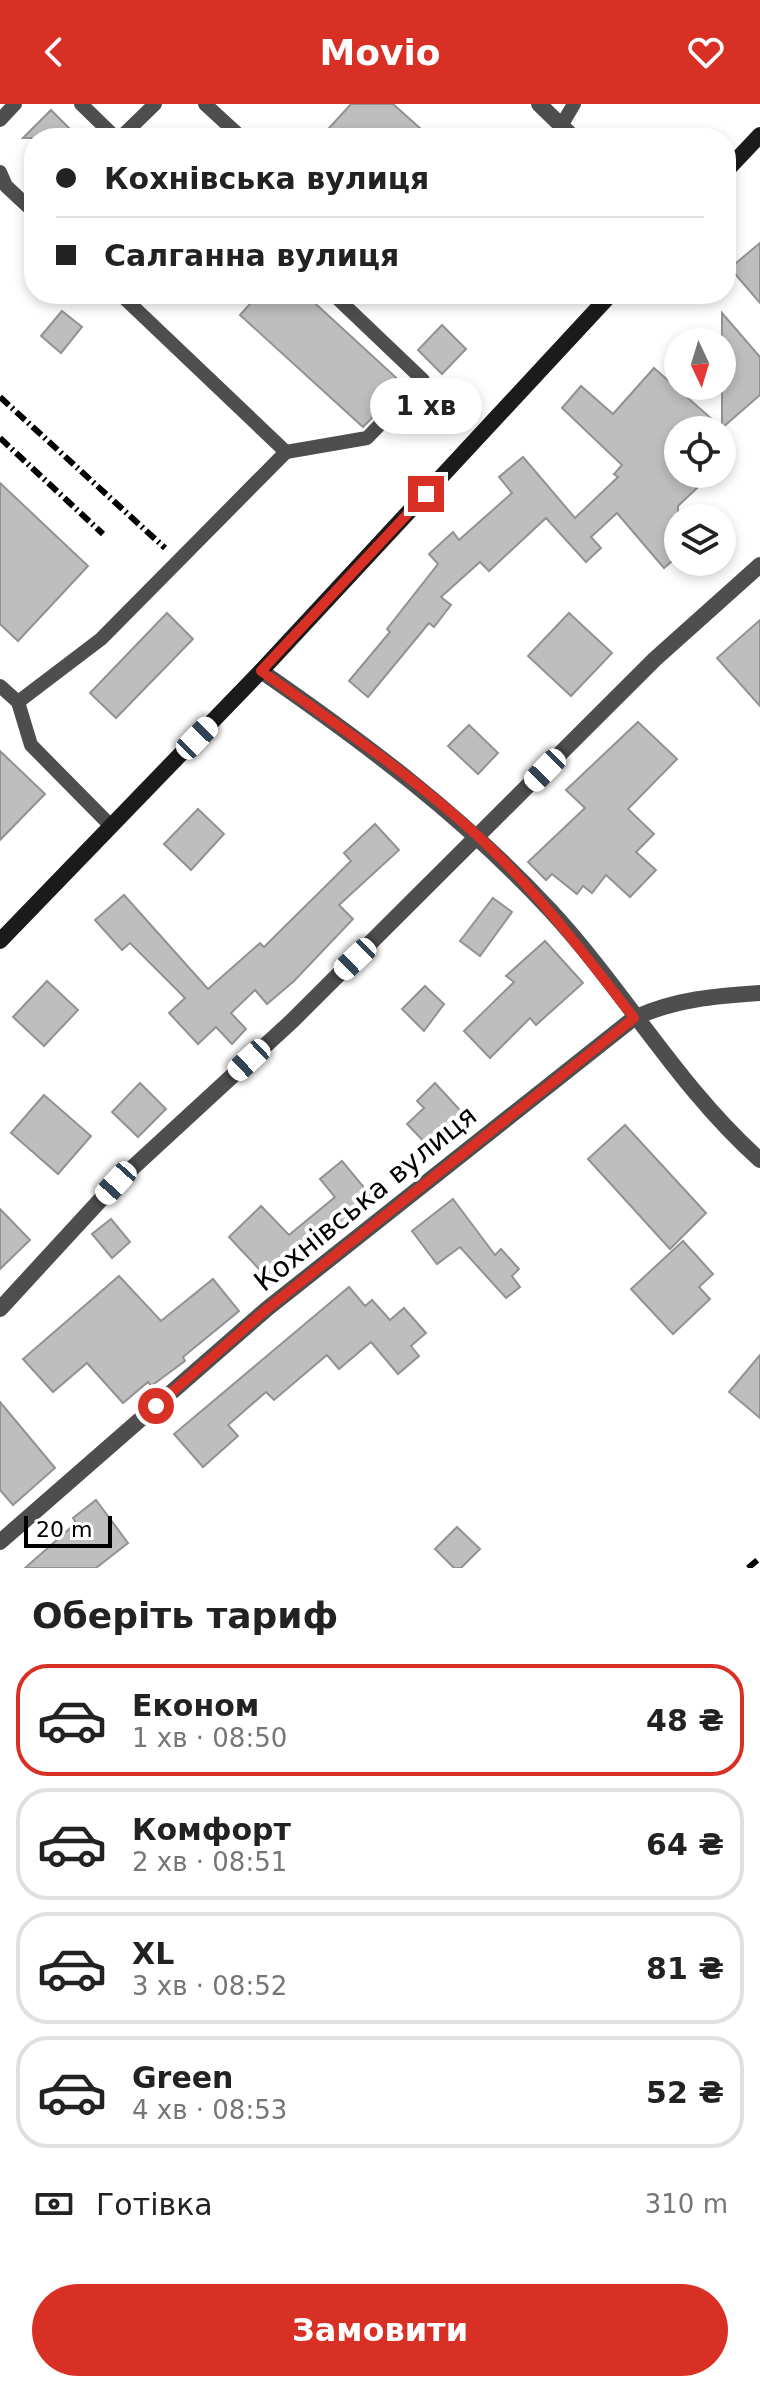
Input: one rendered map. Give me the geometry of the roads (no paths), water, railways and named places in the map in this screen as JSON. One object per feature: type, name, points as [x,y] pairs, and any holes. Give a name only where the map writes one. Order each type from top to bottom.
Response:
[{"type":"street","points":[[539,104],[561,126]]},
{"type":"street","points":[[736,160],[760,135]]},
{"type":"street","points":[[0,941],[261,671],[602,304]]},
{"type":"street","points":[[0,1309],[116,1183],[293,1020],[655,659],[760,565]]},
{"type":"street","points":[[261,671],[370,747],[479,837],[552,913],[722,1126],[760,1160]]},
{"type":"street","name":"Кохнівська вулиця","points":[[0,1542],[268,1308],[634,1018],[664,1004],[760,993]]},
{"type":"lane","points":[[0,120],[15,104]]},
{"type":"lane","points":[[81,104],[107,128]]},
{"type":"lane","points":[[129,128],[155,104]]},
{"type":"lane","points":[[205,104],[231,128]]},
{"type":"lane","points":[[561,126],[574,104]]},
{"type":"lane","points":[[0,172],[6,186],[24,203]]},
{"type":"lane","points":[[132,304],[286,452]]},
{"type":"lane","points":[[18,702],[101,639],[286,452],[367,438],[423,380],[343,304]]},
{"type":"lane","points":[[0,686],[18,702],[31,745],[111,826]]},
{"type":"railway","points":[[0,397],[165,548]]},
{"type":"railway","points":[[0,438],[103,534]]},
{"type":"railway","points":[[748,1568],[760,1558]]}]
